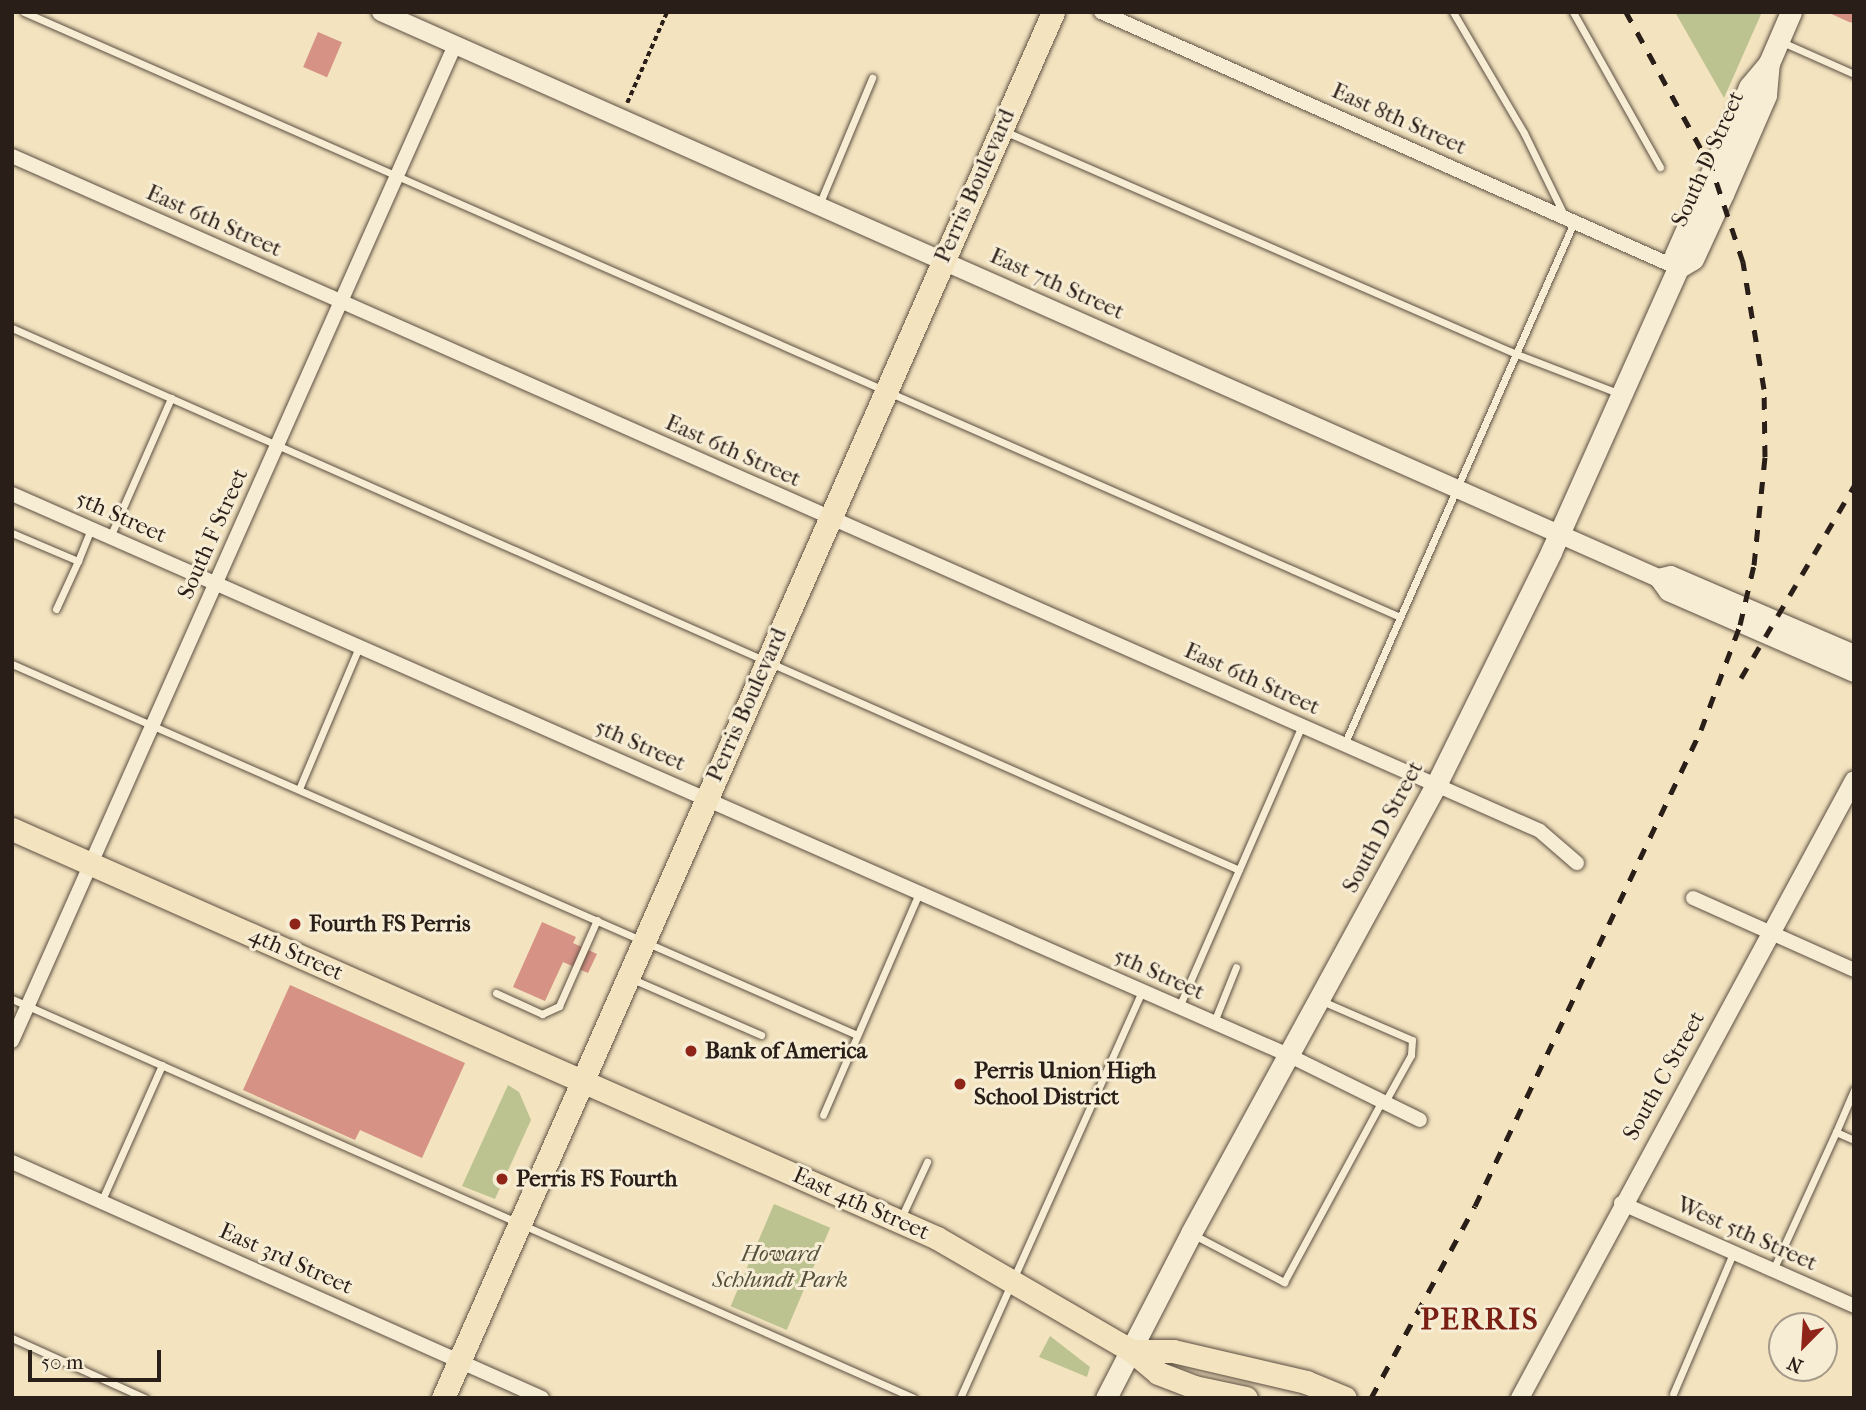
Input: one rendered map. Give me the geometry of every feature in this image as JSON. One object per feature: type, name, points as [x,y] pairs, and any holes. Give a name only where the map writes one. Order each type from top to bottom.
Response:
[{"type":"main road","name":"Perris Boulevard","points":[[443,1398],[580,1078],[1053,12]]},
{"type":"main road","name":"South D Street","points":[[1106,1398],[1191,1233],[1436,785],[1559,534],[1678,268],[1693,259],[1723,194],[1766,95],[1769,63],[1791,12]]},
{"type":"main road","name":"4th Street","points":[[12,829],[580,1078]]},
{"type":"main road","name":"East 4th Street","points":[[580,1078],[900,1221],[1013,1280],[1132,1351],[1158,1373],[1242,1397]]},
{"type":"main road","points":[[1132,1351],[1173,1351],[1306,1382],[1345,1398]]},
{"type":"street","name":"East 7th Street","points":[[382,12],[1658,578]]},
{"type":"street","name":"East 8th Street","points":[[1101,12],[1678,268]]},
{"type":"street","name":"South F Street","points":[[12,1041],[455,45]]},
{"type":"street","name":"East 6th Street","points":[[12,156],[1540,831],[1577,863]]},
{"type":"street","name":"5th Street","points":[[12,494],[1288,1055]]},
{"type":"street","points":[[1854,654],[1671,575],[1658,578],[1668,592],[1854,673]]},
{"type":"street","name":"South C Street","points":[[1520,1398],[1621,1203],[1854,780]]},
{"type":"street","points":[[1693,898],[1854,970]]},
{"type":"street","points":[[1288,1055],[1420,1119]]},
{"type":"street","name":"East 3rd Street","points":[[12,1162],[542,1398]]},
{"type":"street","name":"West 5th Street","points":[[1621,1203],[1854,1306]]},
{"type":"lane","points":[[24,12],[884,393],[1400,617]]},
{"type":"lane","points":[[1344,745],[1514,353],[1569,219],[1524,133],[1453,12]]},
{"type":"lane","points":[[1573,12],[1660,167]]},
{"type":"lane","points":[[1779,40],[1854,74]]},
{"type":"lane","points":[[818,205],[872,78]]},
{"type":"lane","points":[[1000,129],[1514,353],[1622,395]]},
{"type":"lane","points":[[12,328],[1239,870]]},
{"type":"lane","points":[[110,537],[171,398]]},
{"type":"lane","points":[[56,609],[91,528]]},
{"type":"lane","points":[[12,533],[78,561]]},
{"type":"lane","points":[[299,789],[359,646]]},
{"type":"lane","points":[[12,664],[857,1035]]},
{"type":"lane","points":[[1179,1007],[1302,726]]},
{"type":"lane","points":[[822,1115],[919,893]]},
{"type":"lane","points":[[496,993],[542,1014],[559,1006],[597,920]]},
{"type":"lane","points":[[1213,1022],[1236,967]]},
{"type":"lane","points":[[626,976],[761,1035]]},
{"type":"lane","points":[[960,1398],[1142,991]]},
{"type":"lane","points":[[12,999],[914,1398]]},
{"type":"lane","points":[[1191,1233],[1284,1282],[1384,1102],[1413,1047],[1408,1037],[1319,1000]]},
{"type":"lane","points":[[101,1202],[162,1065]]},
{"type":"lane","points":[[1773,1270],[1854,1090]]},
{"type":"lane","points":[[1836,1132],[1854,1140]]},
{"type":"lane","points":[[900,1221],[926,1162]]},
{"type":"lane","points":[[1682,1398],[1672,1396],[1733,1253]]},
{"type":"lane","points":[[12,1338],[145,1398]]},
{"type":"path","points":[[621,118],[667,12]]},
{"type":"green space","points":[[1675,12],[1762,12],[1724,98]]},
{"type":"green space","points":[[508,1085],[519,1092],[531,1120],[495,1199],[462,1186]]},
{"type":"green space","name":"Howard Schlundt Park","points":[[774,1204],[830,1228],[787,1330],[731,1306]]},
{"type":"green space","points":[[1050,1336],[1090,1367],[1087,1377],[1039,1357]]},
{"type":"building","points":[[1827,12],[1854,12],[1854,23],[1849,22]]},
{"type":"building","points":[[318,32],[342,42],[327,77],[303,67]]},
{"type":"building","points":[[542,922],[576,937],[573,943],[597,954],[588,973],[563,962],[545,1001],[513,987]]},
{"type":"building","points":[[290,985],[465,1063],[422,1158],[360,1130],[355,1140],[243,1090]]},
{"type":"railway","points":[[1371,1398],[1475,1206],[1701,730],[1740,625],[1754,565],[1765,457],[1764,389],[1743,262],[1712,169],[1626,12]]},
{"type":"railway","points":[[1741,678],[1854,486]]},
{"type":"place","name":"Fourth FS Perris","points":[[295,924]]},
{"type":"place","name":"Bank of America","points":[[691,1051]]},
{"type":"place","name":"Perris Union High School District","points":[[960,1084]]},
{"type":"place","name":"Perris FS Fourth","points":[[502,1179]]},
{"type":"district","name":"PERRIS","points":[[1480,1320]]}]
